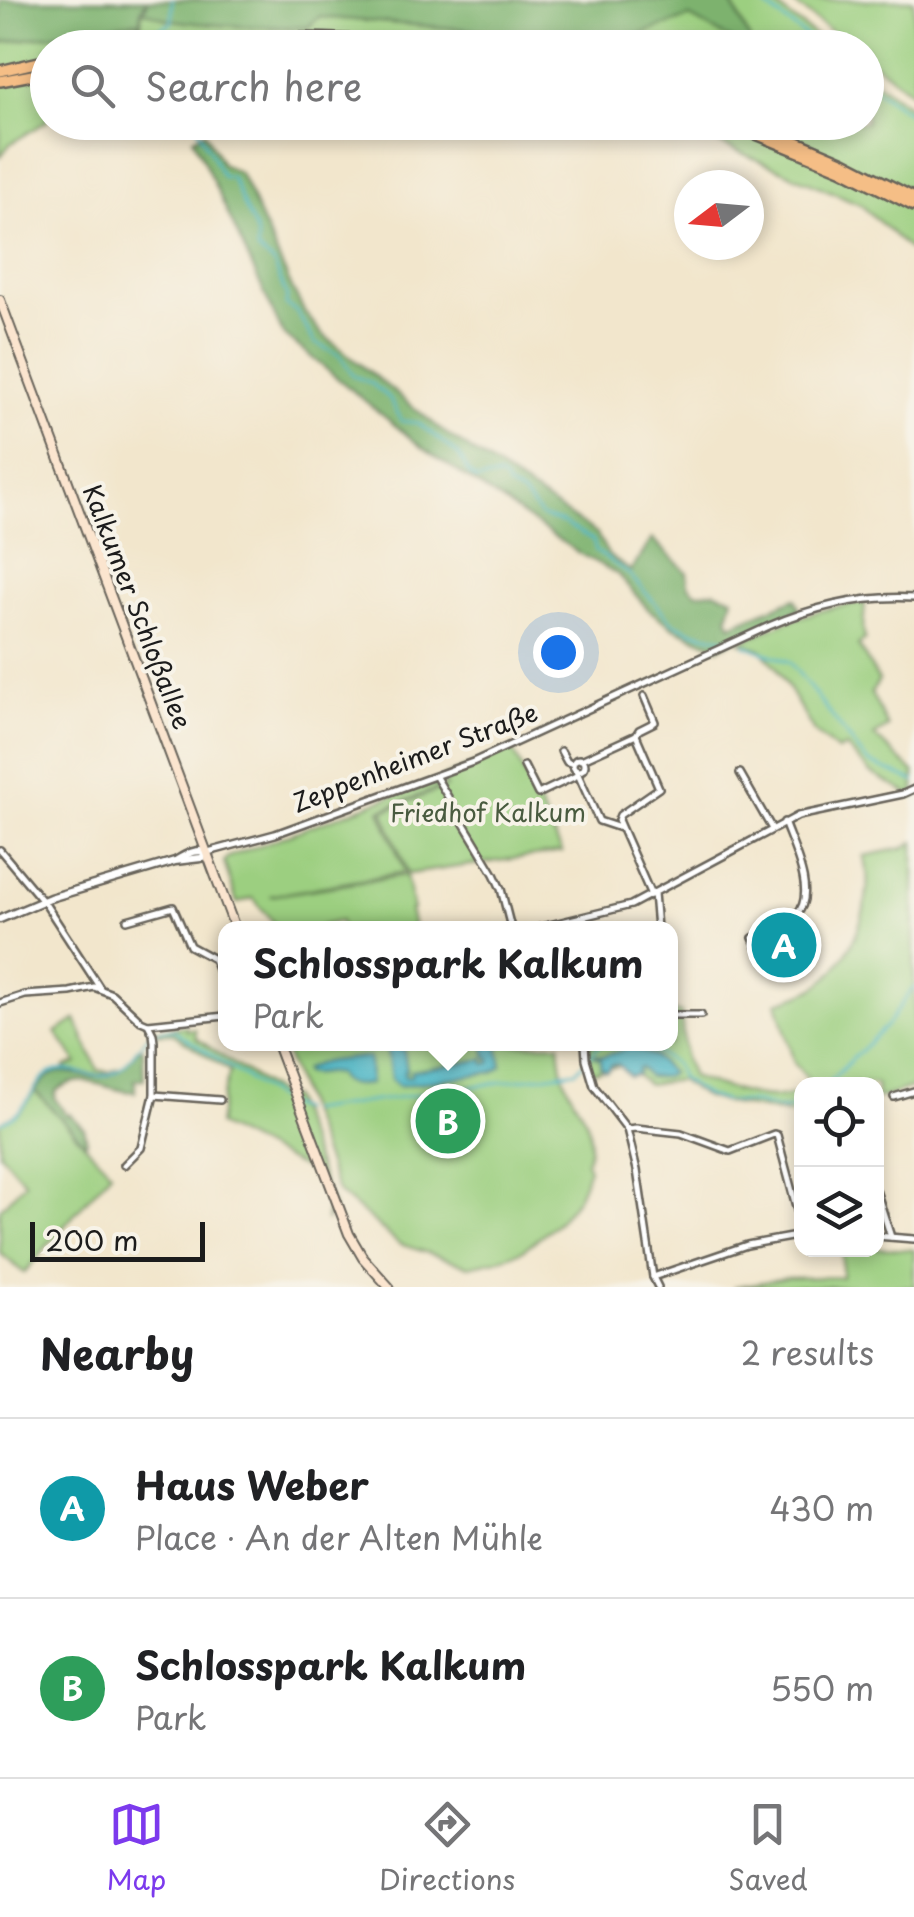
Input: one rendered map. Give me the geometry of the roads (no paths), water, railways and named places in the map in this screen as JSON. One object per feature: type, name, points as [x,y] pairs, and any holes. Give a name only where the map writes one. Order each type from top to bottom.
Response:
[{"type":"highway","points":[[0,70],[30,64]]},
{"type":"highway","points":[[0,82],[30,76]]},
{"type":"highway","points":[[771,140],[841,169],[914,206]]},
{"type":"highway","points":[[792,140],[914,198]]},
{"type":"main road","name":"Kalkumer Schloßallee","points":[[0,300],[233,921]]},
{"type":"main road","points":[[280,1051],[350,1234],[363,1258],[389,1287]]},
{"type":"street","name":"Zeppenheimer Straße","points":[[208,852],[275,834],[436,776],[789,618],[823,606],[872,598],[914,598]]},
{"type":"street","points":[[524,766],[538,794],[576,770],[582,771],[585,767],[581,760],[655,722],[644,696]]},
{"type":"street","points":[[636,735],[658,788],[618,820],[652,894],[656,921]]},
{"type":"street","points":[[562,751],[576,770],[599,820],[620,828]]},
{"type":"street","points":[[740,772],[772,829]]},
{"type":"street","points":[[436,776],[494,874],[509,921]]},
{"type":"street","points":[[566,921],[632,905],[784,822],[914,789]]},
{"type":"street","points":[[769,930],[773,946],[760,953],[753,938],[796,916],[806,895],[804,877],[784,822]]},
{"type":"street","points":[[0,850],[42,900],[100,988],[151,1030],[154,1095],[141,1148],[124,1165]]},
{"type":"street","points":[[0,919],[42,900],[175,862],[191,852],[208,852]]},
{"type":"street","points":[[127,920],[173,907],[190,946],[214,959],[218,971]]},
{"type":"street","points":[[0,1004],[25,995],[100,988]]},
{"type":"street","points":[[678,1014],[701,1015]]},
{"type":"street","points":[[151,1030],[218,1017]]},
{"type":"street","points":[[585,1051],[594,1086],[627,1129],[658,1287]]},
{"type":"street","points":[[894,1097],[914,1091]]},
{"type":"street","points":[[154,1095],[220,1100]]},
{"type":"street","points":[[627,1129],[682,1133],[730,1151],[777,1135],[794,1201]]},
{"type":"street","points":[[884,1215],[891,1237]]},
{"type":"street","points":[[653,1277],[794,1234]]},
{"type":"street","points":[[884,1237],[914,1240]]},
{"type":"water","points":[[387,1051],[404,1051],[405,1077],[411,1076],[411,1071],[484,1059],[485,1064],[490,1063],[486,1051],[499,1051],[502,1066],[493,1072],[399,1086],[391,1079]]},
{"type":"water","points":[[641,1051],[654,1056],[671,1073],[648,1077],[641,1068],[638,1074],[629,1076],[618,1064],[605,1071],[600,1066],[601,1058],[595,1055]]},
{"type":"water","points":[[369,1058],[370,1084],[347,1083],[334,1073],[304,1073],[332,1060]]},
{"type":"waterway","points":[[157,30],[172,23],[172,0]]},
{"type":"waterway","points":[[758,0],[797,30]]},
{"type":"waterway","points":[[884,95],[914,117]]},
{"type":"waterway","points":[[204,140],[223,177],[233,181],[255,229],[257,250],[274,263],[287,297],[286,305],[297,312],[315,343],[339,355],[354,376],[371,383],[390,399],[402,421],[418,423],[459,455],[477,480],[504,480],[541,516],[593,540],[596,551],[629,574],[672,622],[730,640]]},
{"type":"waterway","points":[[745,645],[790,662],[865,759],[914,781]]},
{"type":"waterway","points":[[834,1077],[887,1025],[914,987]]},
{"type":"waterway","points":[[0,1123],[20,1110],[50,1073],[113,1073],[147,1038],[163,1029],[174,1030],[300,1110]]},
{"type":"waterway","points":[[308,1111],[576,1071],[595,1051]]},
{"type":"waterway","points":[[654,1051],[675,1064],[681,1079],[707,1096],[783,1110],[794,1107]]},
{"type":"place","name":"Haus Weber","points":[[784,945]]},
{"type":"place","name":"Schlosspark Kalkum","points":[[448,1121]]},
{"type":"park label","name":"Friedhof Kalkum","points":[[488,813]]}]
